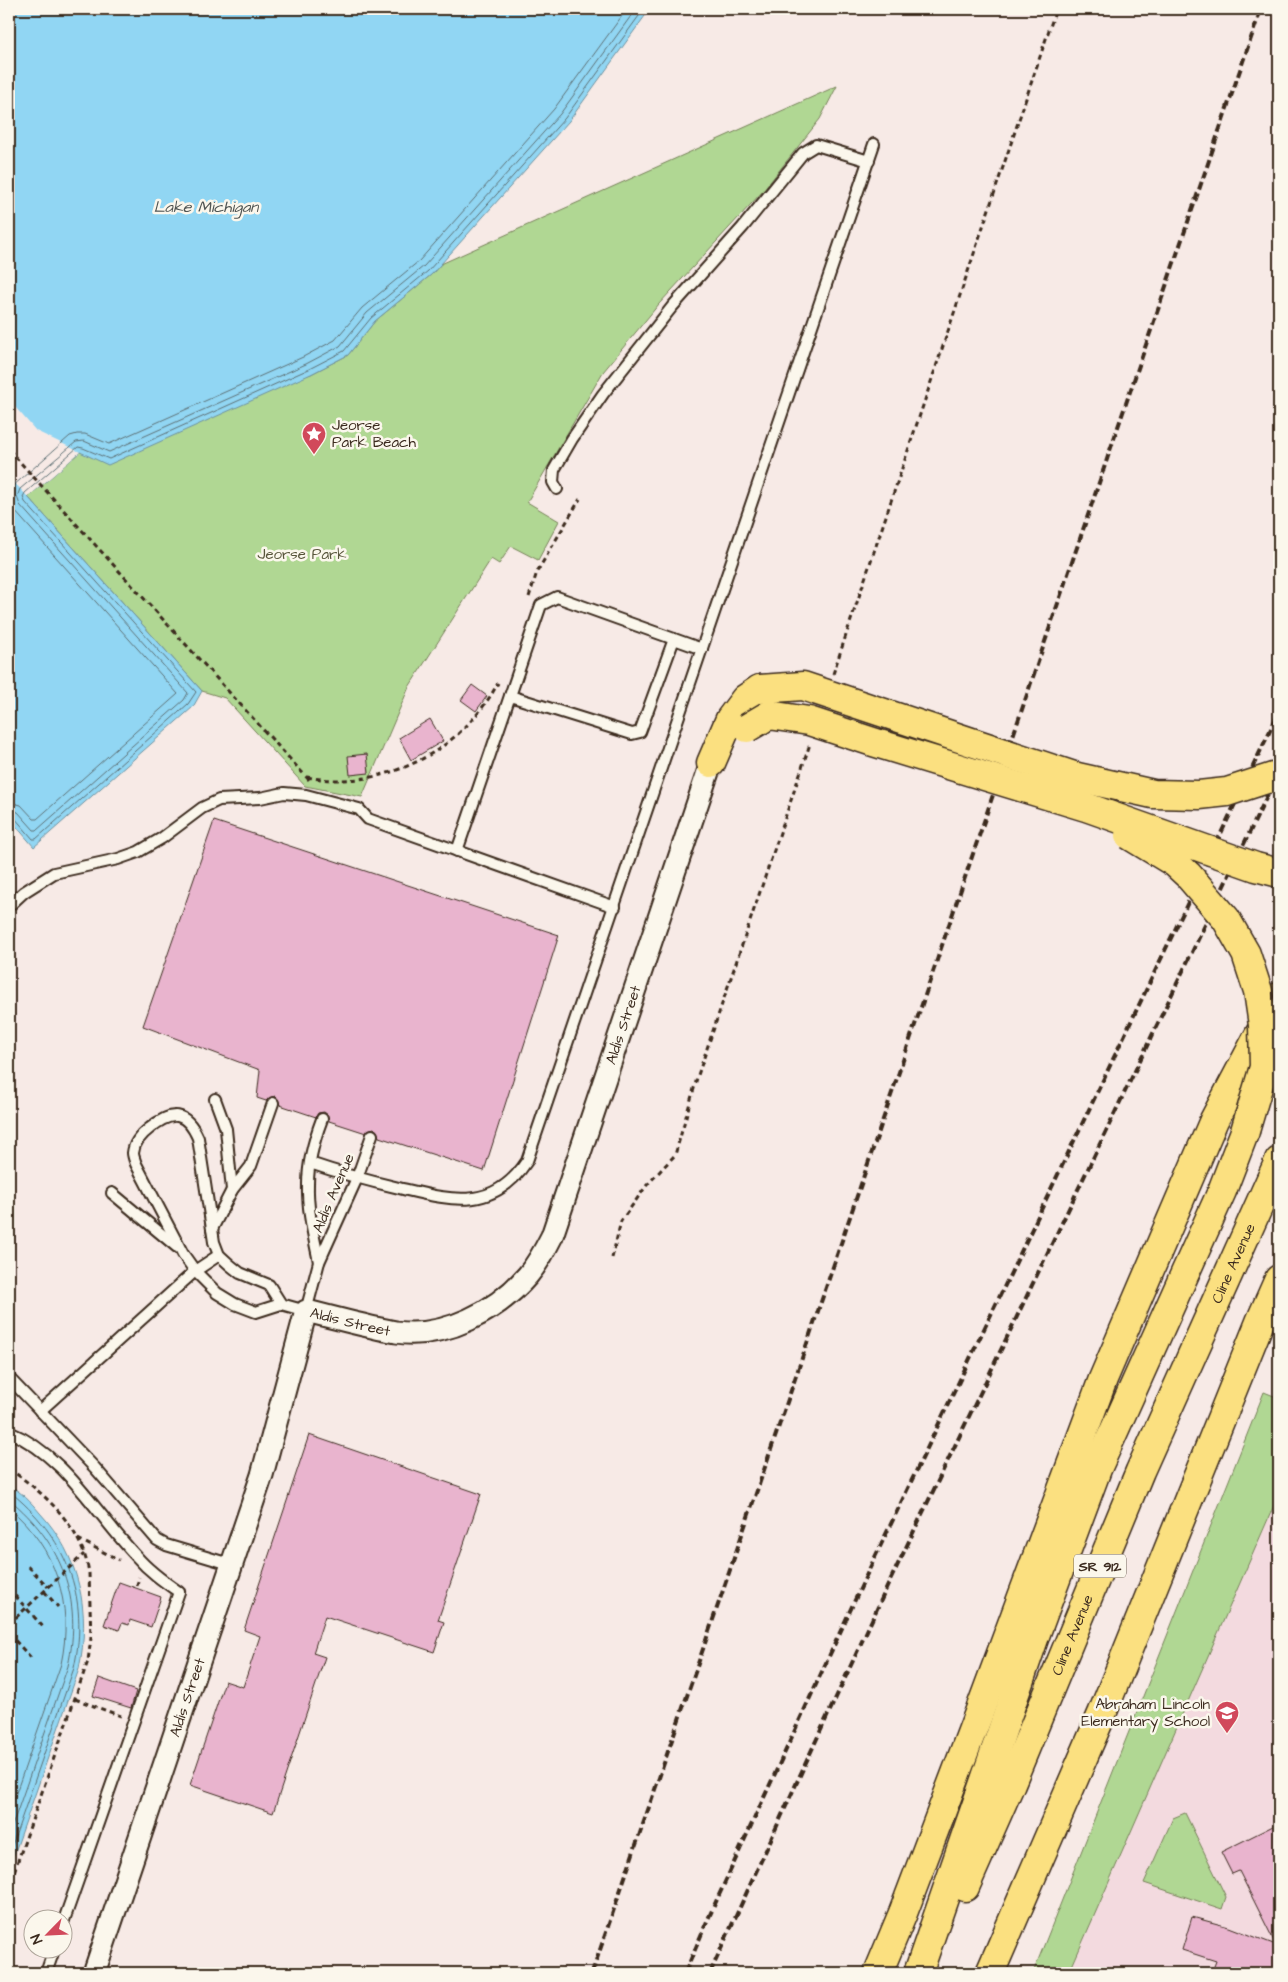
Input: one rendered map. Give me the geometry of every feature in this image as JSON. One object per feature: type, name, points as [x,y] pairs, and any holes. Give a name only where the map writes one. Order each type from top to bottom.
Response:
[{"type":"highway","points":[[711,763],[730,719],[744,699],[760,689],[803,686],[1077,776],[1153,794],[1199,795],[1227,792],[1279,775]]},
{"type":"highway","points":[[711,763],[747,728],[769,715],[810,721],[1086,808],[1256,867],[1279,873]]},
{"type":"highway","points":[[918,1973],[1036,1633],[1097,1469],[1222,1190],[1245,1131],[1264,1067],[1263,1025],[1258,991],[1246,954],[1226,920],[1188,875],[1175,863],[1086,808]]},
{"type":"highway","points":[[878,1973],[907,1904],[1103,1379],[1214,1120],[1279,997]]},
{"type":"highway","name":"Cline Avenue","points":[[927,1973],[1014,1774],[1140,1470],[1279,1161]]},
{"type":"highway","points":[[990,1973],[1098,1723],[1256,1331],[1279,1279]]},
{"type":"street","name":"Aldis Street","points":[[94,1973],[262,1475],[306,1311],[396,1332],[419,1333],[439,1329],[476,1316],[495,1305],[528,1276],[541,1258],[552,1236],[711,763]]},
{"type":"lane","points":[[310,1163],[356,1178],[454,1200],[467,1200],[487,1195],[513,1179],[532,1149],[874,144]]},
{"type":"lane","points":[[557,489],[553,482],[554,470],[572,439],[603,394],[672,307],[743,227],[803,153],[816,145],[868,161]]},
{"type":"lane","points":[[457,851],[541,605],[557,597],[702,649]]},
{"type":"lane","points":[[510,696],[632,734],[640,732],[674,639]]},
{"type":"lane","points":[[11,904],[32,886],[54,873],[118,859],[138,852],[162,838],[210,802],[229,798],[260,798],[284,793],[327,800],[359,809],[368,819],[614,907]]},
{"type":"lane","points":[[215,1099],[226,1129],[232,1190]]},
{"type":"lane","points":[[212,1230],[220,1210],[232,1190],[251,1166],[273,1103]]},
{"type":"lane","points":[[280,1304],[269,1285],[240,1273],[219,1255],[214,1242],[196,1133],[187,1119],[179,1115],[171,1115],[161,1119],[141,1135],[133,1154],[136,1164],[181,1250],[195,1271],[217,1293],[235,1304],[256,1312],[280,1304],[306,1311]]},
{"type":"lane","name":"Aldis Avenue","points":[[319,1262],[308,1184],[313,1142],[322,1119]]},
{"type":"lane","name":"Aldis Avenue","points":[[306,1311],[319,1262],[356,1178],[372,1135]]},
{"type":"lane","points":[[112,1193],[181,1250]]},
{"type":"lane","points":[[40,1411],[195,1271],[219,1255]]},
{"type":"lane","points":[[9,1378],[95,1468],[157,1540],[166,1545],[233,1565]]},
{"type":"lane","points":[[9,1432],[35,1445],[48,1456],[82,1492],[136,1557],[161,1580],[179,1592],[68,1910]]},
{"type":"lane","points":[[46,1973],[51,1960]]},
{"type":"path","points":[[833,676],[1056,9]]},
{"type":"path","points":[[9,450],[327,800]]},
{"type":"path","points":[[528,599],[537,572],[580,498]]},
{"type":"path","points":[[306,777],[326,781],[381,775],[402,769],[422,760],[450,742],[468,725],[491,696],[501,678]]},
{"type":"path","points":[[612,1258],[621,1221],[647,1185],[675,1155],[697,1078],[810,741]]},
{"type":"path","points":[[9,1469],[49,1500],[77,1539],[84,1554],[89,1573],[91,1638],[88,1661],[9,1886]]},
{"type":"path","points":[[77,1539],[125,1563]]},
{"type":"path","points":[[9,1624],[84,1554]]},
{"type":"path","points":[[28,1566],[48,1586]]},
{"type":"path","points":[[137,1586],[141,1571]]},
{"type":"path","points":[[9,1589],[45,1629]]},
{"type":"path","points":[[44,1591],[58,1607]]},
{"type":"path","points":[[9,1634],[32,1659]]},
{"type":"path","points":[[75,1699],[134,1721]]},
{"type":"shaded area","name":"Abraham Lincoln Elementary School","points":[[1279,1494],[1279,1973],[1069,1973]]},
{"type":"green space","name":"Jeorse Park","points":[[837,86],[820,119],[763,191],[659,304],[603,372],[527,502],[559,521],[538,560],[511,546],[499,564],[491,559],[409,687],[362,797],[305,786],[225,698],[202,691],[28,497],[80,452],[311,374],[348,355],[375,321],[432,274],[441,264]]},
{"type":"green space","points":[[1264,1392],[1279,1398],[1279,1494],[1069,1973],[1033,1973]]},
{"type":"green space","points":[[1185,1813],[1226,1897],[1222,1909],[1144,1883],[1173,1818]]},
{"type":"water","name":"Lake Michigan","points":[[9,9],[650,9],[569,121],[432,274],[375,321],[348,355],[311,374],[108,465],[80,452],[28,497],[202,691],[193,707],[34,847],[9,818]]},
{"type":"water","points":[[9,1485],[22,1494],[37,1509],[65,1547],[79,1586],[84,1627],[79,1669],[9,1869]]},
{"type":"pier","points":[[9,400],[36,431],[80,452],[28,497],[9,477]]},
{"type":"building","points":[[472,685],[487,696],[476,711],[461,700]]},
{"type":"building","points":[[430,719],[443,741],[411,760],[399,738]]},
{"type":"building","points":[[367,754],[369,773],[350,775],[348,756]]},
{"type":"building","points":[[214,821],[559,935],[484,1171],[379,1137],[374,1128],[366,1133],[329,1121],[328,1115],[324,1112],[318,1113],[316,1117],[280,1105],[275,1096],[266,1101],[257,1098],[260,1070],[143,1026]]},
{"type":"building","points":[[309,1435],[481,1494],[438,1620],[444,1622],[434,1652],[325,1616],[313,1653],[325,1657],[273,1813],[190,1785],[225,1681],[243,1687],[260,1636],[244,1630]]},
{"type":"building","points":[[119,1582],[161,1597],[151,1627],[130,1620],[129,1625],[122,1623],[119,1630],[104,1625]]},
{"type":"building","points":[[99,1678],[136,1691],[131,1708],[93,1696]]},
{"type":"building","points":[[1279,1823],[1279,1973],[1225,1973],[1213,1969],[1216,1961],[1182,1950],[1192,1917],[1229,1927],[1276,1945],[1239,1871],[1232,1874],[1221,1852]]},
{"type":"railway","points":[[592,1973],[1261,9]]},
{"type":"railway","points":[[685,1973],[866,1576],[1279,712]]},
{"type":"railway","points":[[710,1973],[888,1585],[1279,771]]},
{"type":"place","name":"Jeorse Park Beach","points":[[314,455]]},
{"type":"place","name":"Abraham Lincoln Elementary School","points":[[1227,1734]]}]
